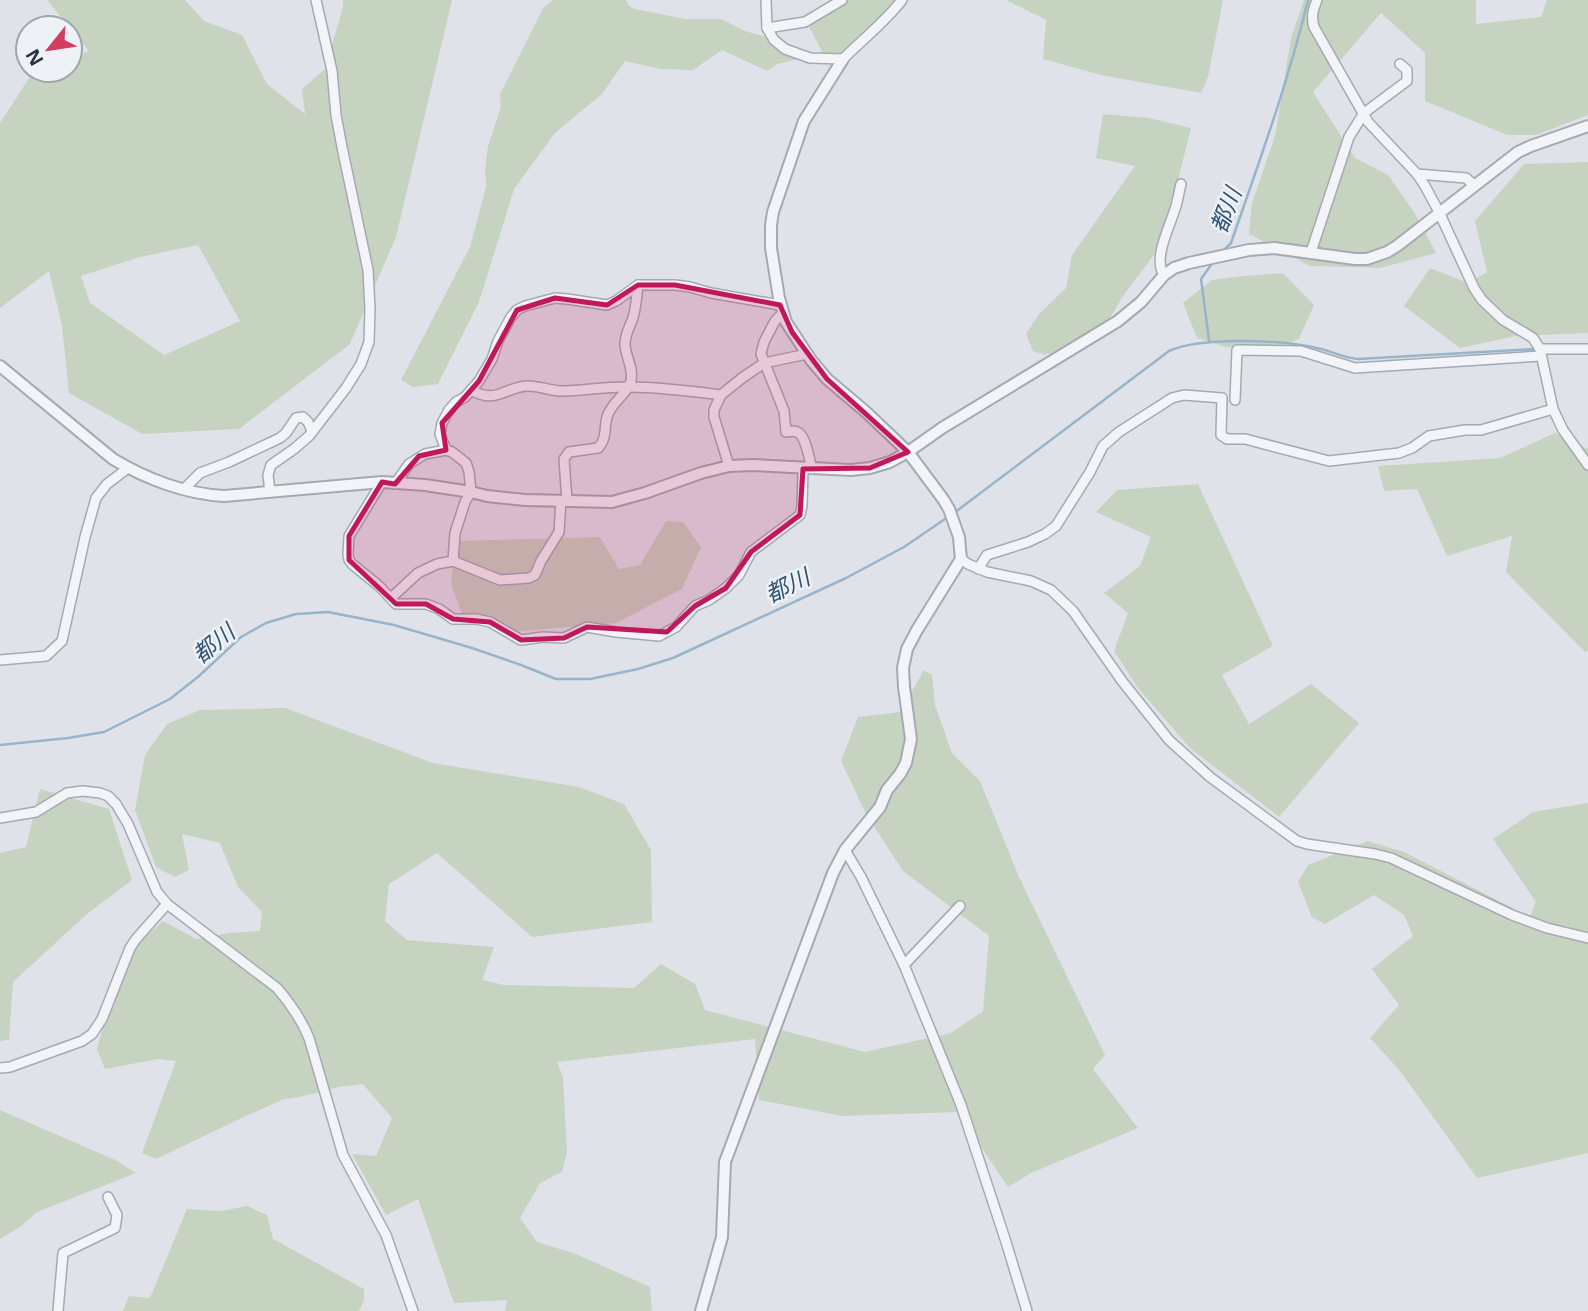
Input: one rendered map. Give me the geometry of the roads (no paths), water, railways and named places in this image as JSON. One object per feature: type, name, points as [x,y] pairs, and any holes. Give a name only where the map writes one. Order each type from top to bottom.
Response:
[{"type":"street","points":[[270,492],[268,475],[271,465],[294,449],[312,431],[346,388],[361,364],[369,342],[368,270],[336,115],[332,71],[316,0]]},
{"type":"street","points":[[766,0],[767,28],[774,40],[785,49],[810,58],[843,59]]},
{"type":"street","points":[[767,28],[805,22],[842,0]]},
{"type":"street","points":[[701,1311],[722,1237],[725,1162],[833,873],[845,850],[880,807],[887,790],[906,762],[911,740],[903,668],[908,649],[961,559],[959,537],[949,509],[908,452],[836,388],[792,332],[782,309],[771,248],[773,212],[804,121],[843,59],[891,14],[902,0]]},
{"type":"street","points":[[1317,0],[1312,19],[1314,27],[1368,122],[1417,174],[1439,212],[1474,289],[1482,300],[1503,320],[1532,338],[1540,353],[1553,408],[1563,430],[1588,465]]},
{"type":"street","points":[[1311,252],[1349,137],[1364,113],[1407,81],[1406,70],[1400,64]]},
{"type":"street","points":[[0,366],[94,444],[128,468],[206,495],[225,496],[382,482],[425,485],[525,500],[612,502],[729,466],[851,470],[870,468],[890,462],[908,452],[942,428],[1118,321],[1174,268],[1249,250],[1274,248],[1355,259],[1378,256],[1397,246],[1518,152],[1588,126]]},
{"type":"street","points":[[1417,174],[1466,178],[1474,185]]},
{"type":"street","points":[[1164,275],[1160,270],[1160,251],[1181,184]]},
{"type":"street","points":[[446,450],[440,434],[442,423],[456,402],[465,397],[479,382],[492,359],[504,328],[517,310],[525,306],[555,298],[607,305],[638,285],[675,285],[782,309]]},
{"type":"street","points":[[391,598],[418,573],[437,564],[453,561],[500,580],[529,578],[535,575],[559,532],[564,501],[564,459],[569,452],[602,444],[610,409],[629,387],[632,373],[625,339],[634,315],[638,285]]},
{"type":"street","points":[[382,482],[349,536],[348,554],[352,564],[396,604],[426,604],[439,609],[453,620],[476,619],[490,622],[521,640],[564,638],[587,627],[659,636],[676,627],[695,606],[726,589],[739,575],[751,552],[800,515],[808,469],[805,443],[796,431],[786,432],[785,411],[761,354],[764,342],[782,309]]},
{"type":"street","points":[[1235,400],[1237,350],[1301,351],[1355,368],[1588,349]]},
{"type":"street","points":[[729,466],[714,417],[714,410],[721,395],[764,363],[807,354]]},
{"type":"street","points":[[471,390],[490,396],[525,386],[562,391],[629,387],[721,395]]},
{"type":"street","points":[[978,569],[987,555],[1028,542],[1056,526],[1103,446],[1119,432],[1172,398],[1184,395],[1222,398],[1221,435],[1224,438],[1245,439],[1329,461],[1399,453],[1429,436],[1481,430],[1553,408]]},
{"type":"street","points":[[184,489],[200,473],[280,438],[296,418],[303,417],[312,431]]},
{"type":"street","points":[[395,484],[410,464],[425,454],[446,450],[466,463],[470,472],[471,492],[455,533],[453,561]]},
{"type":"street","points":[[0,660],[46,656],[62,641],[96,498],[107,484],[128,468]]},
{"type":"street","points":[[961,559],[978,569],[1031,581],[1051,590],[1073,611],[1122,681],[1169,740],[1210,777],[1297,841],[1391,858],[1512,915],[1547,928],[1588,938]]},
{"type":"street","points":[[0,818],[36,812],[68,793],[83,791],[108,796],[128,824],[157,892],[167,904],[277,988],[289,1002],[309,1038],[343,1155],[386,1235],[413,1311]]},
{"type":"street","points":[[845,850],[904,964],[961,1105],[1027,1311]]},
{"type":"street","points":[[0,1068],[10,1067],[82,1041],[92,1034],[102,1019],[130,947],[167,904]]},
{"type":"street","points":[[904,964],[960,906]]},
{"type":"street","points":[[58,1311],[64,1253],[115,1228],[117,1215],[108,1196]]},
{"type":"waterway","name":"都川","points":[[1223,251],[1231,243],[1262,152],[1308,0]]},
{"type":"waterway","name":"都川","points":[[1209,340],[1201,279],[1214,261]]},
{"type":"waterway","points":[[954,513],[1169,351],[1184,346],[1222,341],[1266,342],[1305,346],[1358,359],[1536,349]]},
{"type":"waterway","name":"都川","points":[[0,745],[104,732],[170,699],[241,637],[266,623],[296,614],[328,612],[394,625],[472,648],[556,679],[590,679],[638,669],[673,658],[846,578],[904,547],[948,517]]}]
